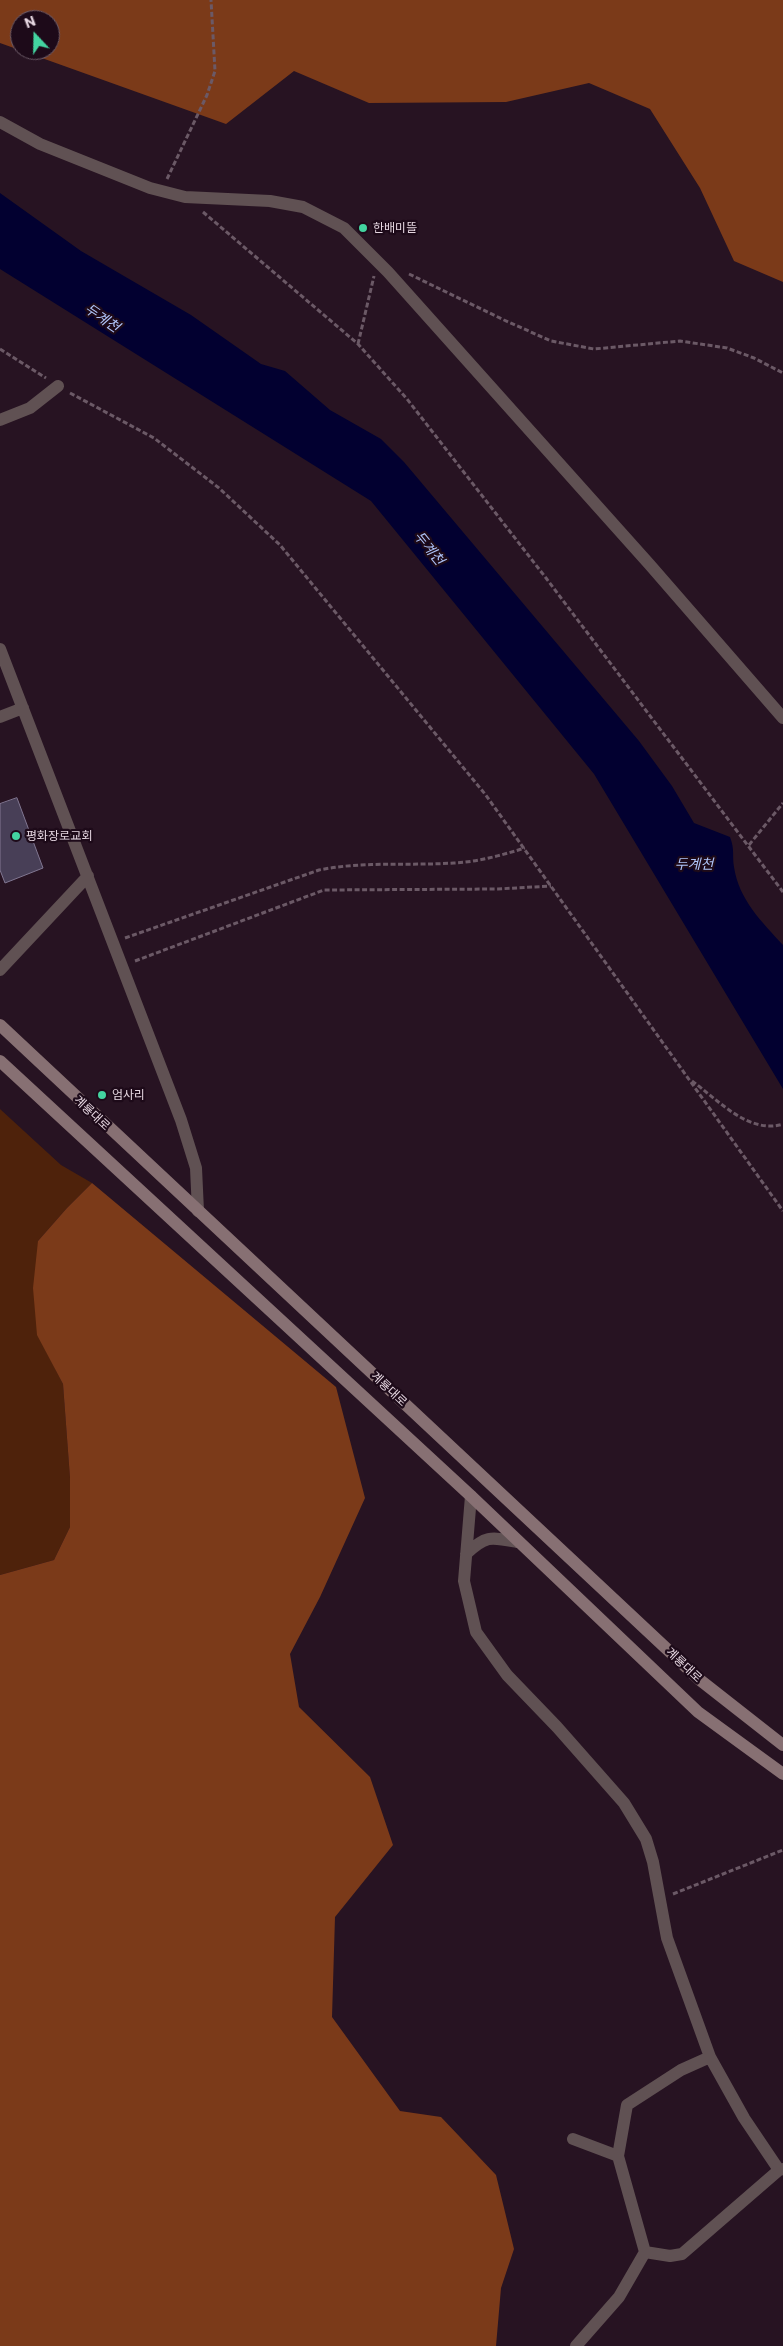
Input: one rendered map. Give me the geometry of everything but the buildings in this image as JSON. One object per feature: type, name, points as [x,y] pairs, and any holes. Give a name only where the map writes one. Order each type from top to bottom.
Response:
[{"type":"main road","name":"계룡대로","points":[[0,1025],[700,1680],[783,1746]]},
{"type":"main road","name":"계룡대로","points":[[0,1061],[471,1496],[517,1542],[698,1712],[783,1774]]},
{"type":"street","points":[[0,122],[40,144],[162,191],[185,197],[270,201],[303,207],[344,228],[384,268],[650,565],[783,718]]},
{"type":"street","points":[[0,420],[30,408],[58,386]]},
{"type":"street","points":[[0,649],[181,1120],[196,1168],[198,1211]]},
{"type":"street","points":[[0,716],[23,708]]},
{"type":"street","points":[[0,970],[88,876]]},
{"type":"street","points":[[471,1496],[464,1581],[476,1632],[506,1675],[557,1727],[624,1803],[646,1839],[653,1862],[658,1900],[667,1938],[710,2057],[744,2118],[781,2170],[682,2254],[670,2256],[645,2252]]},
{"type":"street","points":[[466,1554],[479,1542],[491,1537],[517,1542]]},
{"type":"street","points":[[576,2346],[619,2297],[645,2252],[618,2156],[627,2106],[681,2070],[710,2057]]},
{"type":"street","points":[[573,2139],[618,2156]]},
{"type":"path","points":[[162,191],[207,95],[215,71],[211,0]]},
{"type":"path","points":[[185,197],[358,344],[407,399],[783,892]]},
{"type":"path","points":[[358,344],[372,281],[384,268],[411,274],[551,341],[594,349],[680,342],[699,344],[727,348],[754,358],[783,373]]},
{"type":"path","points":[[0,349],[58,386],[154,438],[219,488],[280,545],[485,794],[783,1211]]},
{"type":"path","points":[[749,846],[783,803]]},
{"type":"path","points":[[113,942],[319,870],[345,864],[455,863],[495,857],[525,848]]},
{"type":"path","points":[[123,966],[324,890],[498,889],[552,886]]},
{"type":"path","points":[[690,1079],[750,1124],[778,1126],[783,1124]]},
{"type":"path","points":[[658,1900],[783,1850]]},
{"type":"shaded area","points":[[0,0],[783,0],[783,282],[734,261],[700,188],[650,109],[589,83],[506,102],[369,103],[294,71],[226,124],[47,60],[60,60],[60,10],[10,10],[10,47],[0,43]]},
{"type":"shaded area","points":[[0,1109],[61,1165],[92,1183],[38,1241],[38,1335],[63,1384],[70,1478],[70,1527],[54,1560],[0,1575]]},
{"type":"shaded area","points":[[92,1183],[336,1387],[365,1498],[320,1597],[290,1654],[299,1707],[370,1777],[393,1845],[335,1917],[332,2017],[400,2111],[441,2117],[496,2175],[514,2249],[501,2288],[496,2346],[0,2346],[0,1575],[54,1560],[70,1527],[70,1478],[63,1384],[37,1335],[33,1288],[38,1241]]},
{"type":"water","name":"두계천","points":[[0,193],[81,251],[191,315],[261,364],[285,371],[330,410],[381,439],[404,462],[639,741],[672,786],[694,823],[730,837],[734,867],[741,890],[752,910],[783,945],[783,1089],[594,774],[371,501],[0,269]]},
{"type":"place","name":"한배미뜰","points":[[363,228]]},
{"type":"place","name":"평화장로교회","points":[[16,836]]},
{"type":"place","name":"엄사리","points":[[102,1095]]}]
